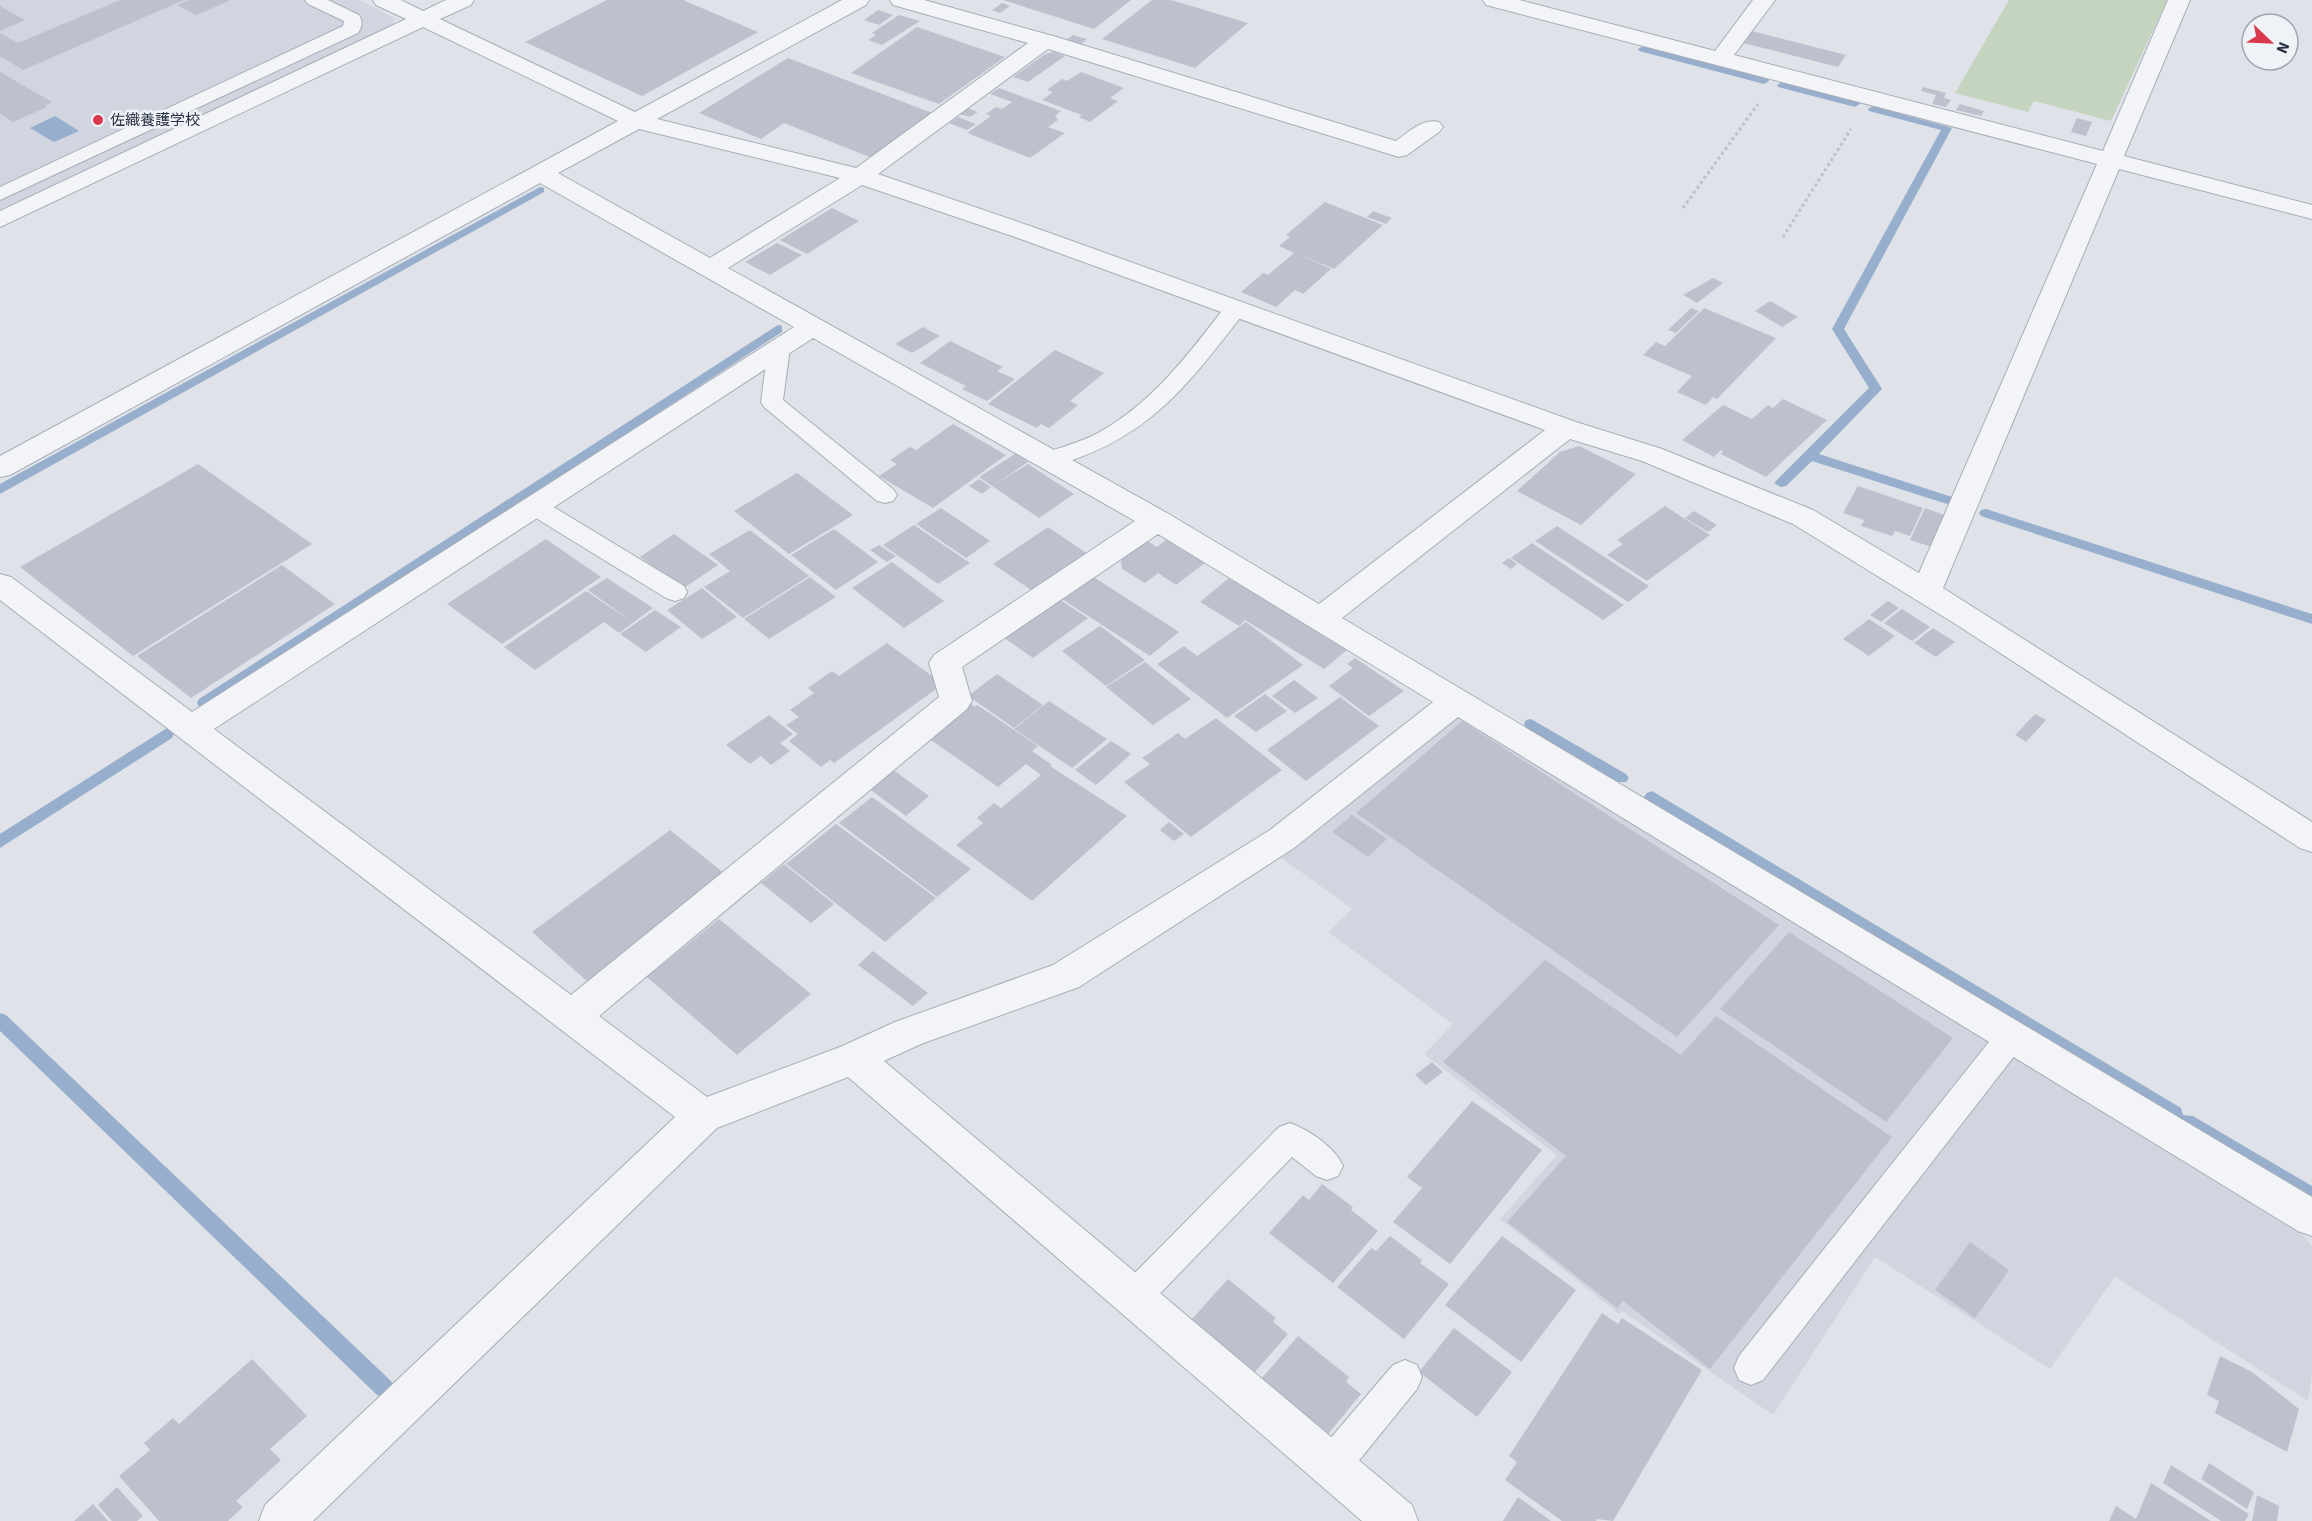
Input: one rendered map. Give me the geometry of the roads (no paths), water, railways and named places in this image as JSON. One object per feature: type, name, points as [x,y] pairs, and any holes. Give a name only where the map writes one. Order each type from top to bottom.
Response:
[{"type":"street","points":[[384,0],[636,121],[860,176],[1024,232],[1566,428],[1652,455],[1803,517],[1926,592],[2312,839]]},
{"type":"street","points":[[0,220],[463,0]]},
{"type":"street","points":[[0,468],[858,0]]},
{"type":"street","points":[[901,0],[1045,41],[1400,150],[1431,127]]},
{"type":"street","points":[[1494,0],[2312,212]]},
{"type":"street","points":[[1720,59],[1764,0]]},
{"type":"street","points":[[1926,592],[2179,0]]},
{"type":"street","points":[[709,269],[860,176],[1045,41]]},
{"type":"street","points":[[540,173],[1157,520],[2312,1218]]},
{"type":"street","points":[[191,728],[812,327]]},
{"type":"street","points":[[1320,619],[1566,428]]},
{"type":"street","points":[[572,1016],[686,925],[956,701],[945,663],[1157,520]]},
{"type":"street","points":[[0,584],[703,1116]]},
{"type":"street","points":[[281,1521],[703,1116],[853,1058],[908,1033],[1066,976],[1282,839],[1456,701]]},
{"type":"street","points":[[853,1058],[1396,1521]]},
{"type":"lane","points":[[0,194],[352,29],[353,19],[314,0]]},
{"type":"lane","points":[[1050,459],[1106,439],[1150,408],[1194,363],[1234,309]]},
{"type":"lane","points":[[779,348],[772,402],[885,495]]},
{"type":"lane","points":[[534,506],[675,592]]},
{"type":"lane","points":[[1751,1368],[2011,1037]]},
{"type":"lane","points":[[1134,1297],[1290,1137],[1327,1167]]},
{"type":"lane","points":[[1331,1466],[1405,1377]]},
{"type":"water","points":[[55,116],[79,131],[54,142],[30,128]]},
{"type":"waterway","points":[[1643,49],[1764,81]]},
{"type":"waterway","points":[[1782,85],[1855,104]]},
{"type":"waterway","points":[[1810,456],[1876,389],[1838,329],[1947,128],[1873,109]]},
{"type":"waterway","points":[[0,490],[540,190]]},
{"type":"waterway","points":[[204,703],[778,329]]},
{"type":"waterway","points":[[1781,483],[1810,456]]},
{"type":"waterway","points":[[1810,456],[1947,500]]},
{"type":"waterway","points":[[1986,513],[2312,619]]},
{"type":"waterway","points":[[1531,724],[1621,778]]},
{"type":"waterway","points":[[0,842],[167,734]]},
{"type":"waterway","points":[[1652,797],[2175,1113]]},
{"type":"waterway","points":[[0,1020],[384,1388]]},
{"type":"waterway","points":[[2187,1121],[2312,1196]]},
{"type":"place","name":"佐織養護学校","points":[[98,120]]}]
